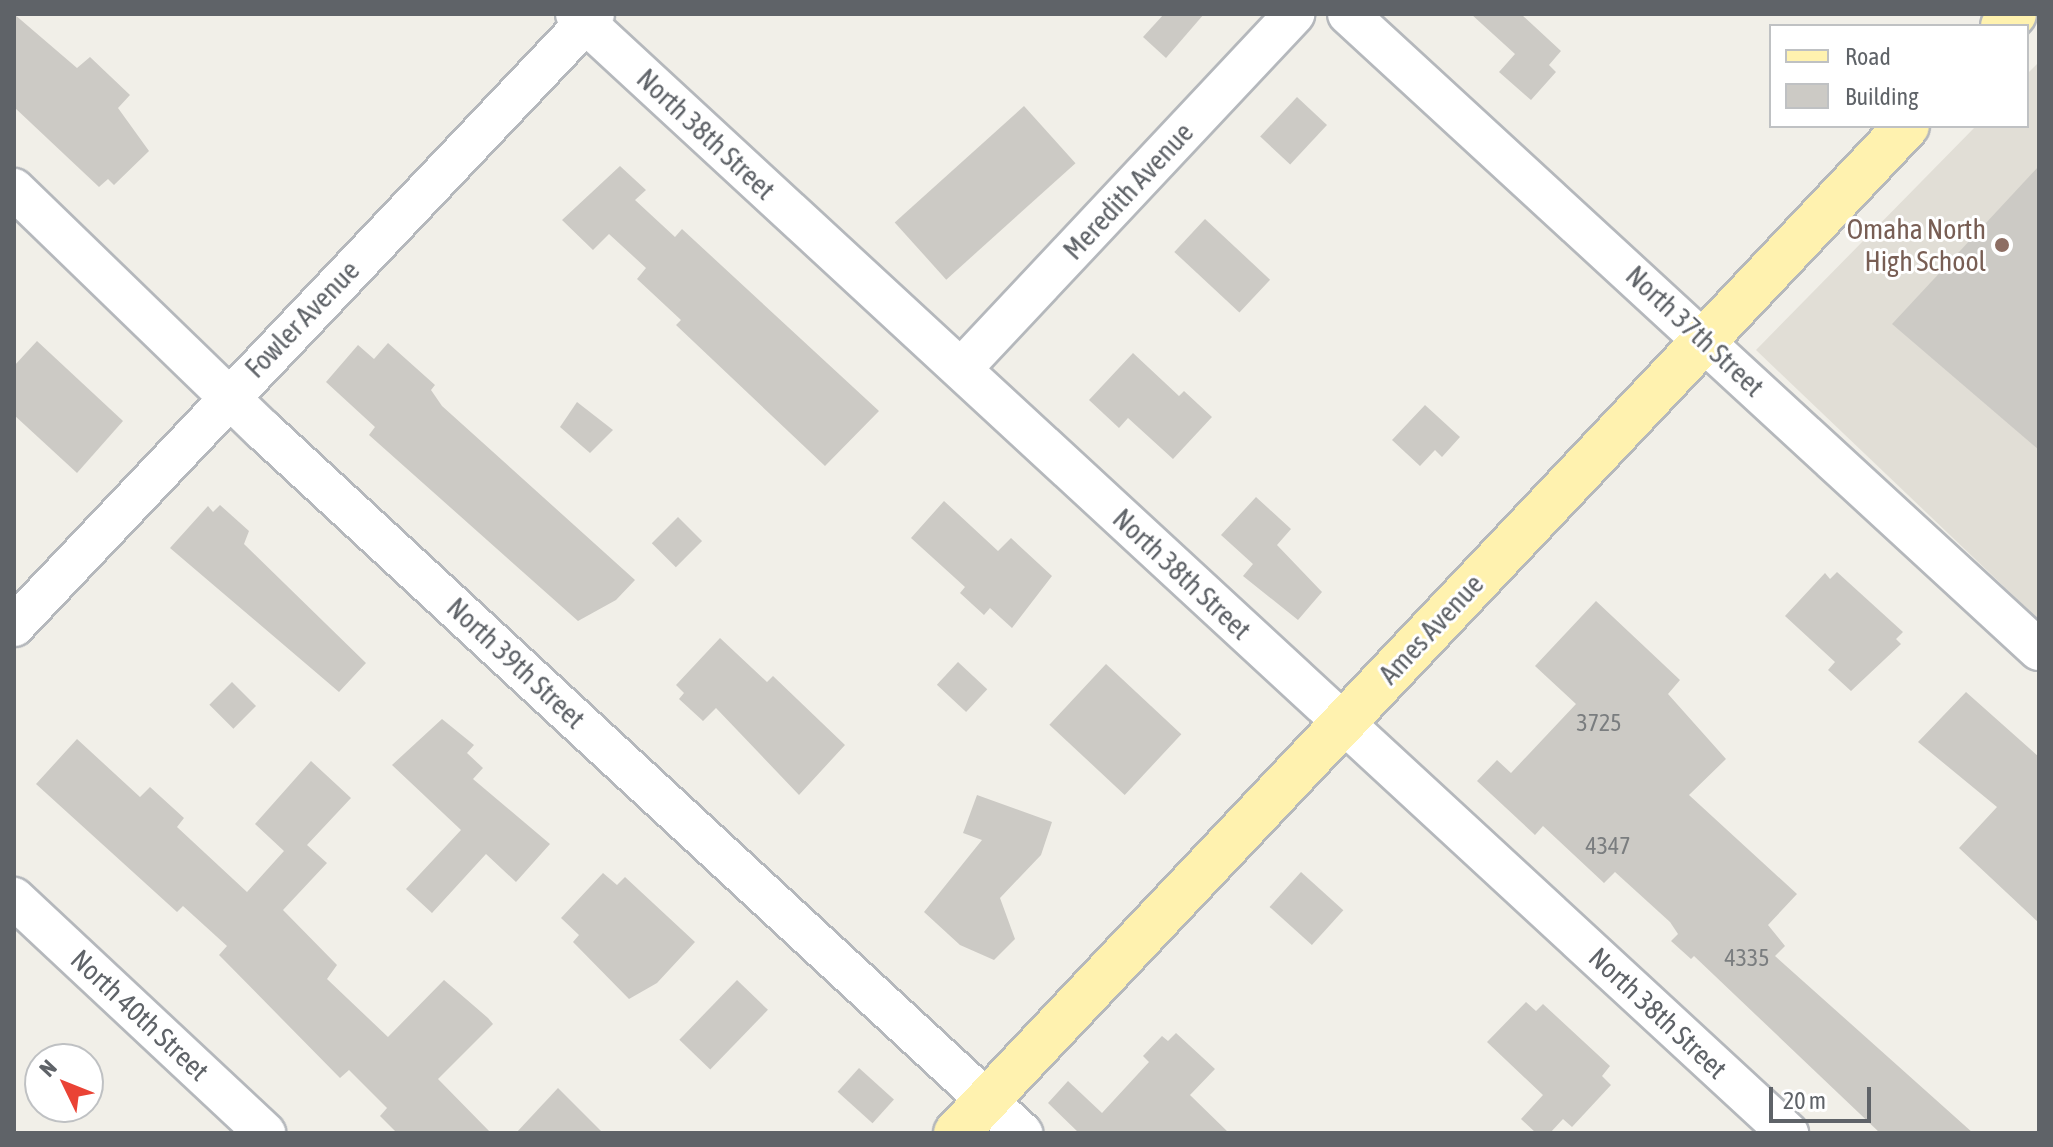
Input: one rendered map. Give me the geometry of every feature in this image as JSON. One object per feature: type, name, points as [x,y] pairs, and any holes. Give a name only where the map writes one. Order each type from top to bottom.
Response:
[{"type":"main road","name":"Ames Avenue","points":[[956,1133],[1905,128]]},
{"type":"street","name":"Meredith Avenue","points":[[961,369],[1294,14]]},
{"type":"street","name":"North 37th Street","points":[[1348,14],[2039,650]]},
{"type":"street","name":"North 38th Street","points":[[585,17],[1342,723],[1788,1133]]},
{"type":"street","name":"Fowler Avenue","points":[[14,626],[585,17]]},
{"type":"street","name":"North 39th Street","points":[[14,189],[230,395],[1022,1133]]},
{"type":"street","name":"North 40th Street","points":[[14,898],[265,1133]]},
{"type":"shaded area","points":[[2039,62],[2039,620],[1756,350],[1974,128],[2029,128],[2029,72]]},
{"type":"building","points":[[14,14],[77,68],[90,57],[130,95],[118,108],[149,151],[114,185],[108,179],[99,187],[14,107]]},
{"type":"building","points":[[1164,14],[1204,14],[1166,58],[1143,37]]},
{"type":"building","points":[[1471,14],[1521,14],[1561,51],[1549,65],[1556,72],[1531,100],[1499,72],[1515,54]]},
{"type":"building","points":[[1297,97],[1327,125],[1290,164],[1260,136]]},
{"type":"building","points":[[1024,106],[1076,163],[946,280],[895,222]]},
{"type":"building","points":[[620,166],[646,190],[635,200],[675,237],[682,229],[879,411],[825,466],[676,325],[681,320],[637,279],[646,268],[609,234],[593,250],[562,220]]},
{"type":"building","name":"Omaha North High School","points":[[2039,166],[2039,450],[1892,324]]},
{"type":"building","points":[[1205,219],[1270,280],[1239,313],[1174,252]]},
{"type":"building","points":[[37,341],[123,421],[77,473],[14,415],[14,366]]},
{"type":"building","points":[[388,343],[435,385],[431,390],[442,406],[635,580],[616,600],[578,621],[369,435],[375,427],[326,382],[358,345],[374,359]]},
{"type":"building","points":[[1133,353],[1179,396],[1184,391],[1212,417],[1173,459],[1128,418],[1119,428],[1089,400]]},
{"type":"building","points":[[577,402],[613,430],[590,453],[560,427]]},
{"type":"building","points":[[1425,405],[1460,437],[1442,457],[1435,450],[1420,466],[1392,440]]},
{"type":"building","points":[[1256,497],[1291,529],[1277,545],[1322,592],[1298,620],[1243,576],[1253,564],[1221,535]]},
{"type":"building","points":[[944,501],[998,551],[1011,538],[1052,576],[1012,628],[990,608],[984,615],[960,593],[965,587],[911,538]]},
{"type":"building","points":[[220,505],[249,531],[244,544],[366,663],[339,692],[170,548],[208,506],[213,512]]},
{"type":"building","points":[[678,517],[702,541],[676,567],[652,543]]},
{"type":"building","points":[[1837,572],[1903,632],[1896,639],[1901,644],[1851,691],[1828,670],[1835,662],[1785,616],[1825,573],[1830,579]]},
{"type":"building","points":[[1596,601],[1680,680],[1668,694],[1726,759],[1689,795],[1797,894],[1768,925],[1785,946],[1775,956],[1973,1133],[1880,1133],[1694,956],[1691,959],[1671,941],[1678,934],[1670,922],[1615,872],[1604,883],[1543,826],[1535,835],[1477,781],[1497,760],[1511,773],[1576,704],[1535,666]]},
{"type":"building","points":[[720,638],[767,682],[773,676],[845,745],[799,795],[716,708],[703,721],[679,699],[684,693],[676,685]]},
{"type":"building","points":[[958,662],[987,689],[966,712],[937,685]]},
{"type":"building","points":[[1106,664],[1181,734],[1125,795],[1049,725]]},
{"type":"building","points":[[232,682],[256,706],[233,729],[209,705]]},
{"type":"building","points":[[1966,692],[2039,757],[2039,923],[1959,848],[1997,807],[1918,742]]},
{"type":"building","points":[[442,719],[474,745],[467,753],[483,768],[473,779],[550,844],[516,882],[486,854],[432,913],[406,889],[461,830],[392,765]]},
{"type":"building","points":[[77,739],[140,797],[150,787],[184,818],[177,827],[247,892],[284,851],[255,824],[311,761],[351,798],[307,845],[327,863],[283,910],[337,965],[327,979],[388,1037],[444,980],[488,1018],[493,1024],[438,1079],[491,1133],[397,1133],[380,1116],[387,1108],[349,1070],[340,1078],[219,955],[227,946],[183,906],[177,912],[36,784]]},
{"type":"building","points":[[977,795],[1052,822],[1041,855],[1000,898],[1015,939],[994,960],[960,945],[924,912],[982,840],[963,833]]},
{"type":"building","points":[[1301,872],[1343,910],[1312,945],[1270,907]]},
{"type":"building","points":[[603,873],[617,885],[625,877],[695,942],[657,983],[629,999],[573,942],[579,935],[561,918]]},
{"type":"building","points":[[737,980],[768,1010],[710,1070],[679,1040]]},
{"type":"building","points":[[1526,1002],[1536,1011],[1543,1004],[1610,1066],[1602,1076],[1611,1085],[1572,1127],[1563,1119],[1550,1133],[1536,1133],[1521,1119],[1543,1095],[1487,1042]]},
{"type":"building","points":[[1176,1033],[1215,1069],[1190,1095],[1229,1133],[1079,1133],[1048,1103],[1068,1081],[1102,1113],[1149,1062],[1143,1056],[1162,1036],[1168,1041]]},
{"type":"building","points":[[859,1068],[894,1099],[873,1123],[838,1092]]},
{"type":"building","points":[[558,1088],[603,1133],[516,1133]]},
{"type":"place","name":"Omaha North High School","points":[[2002,245]]}]
